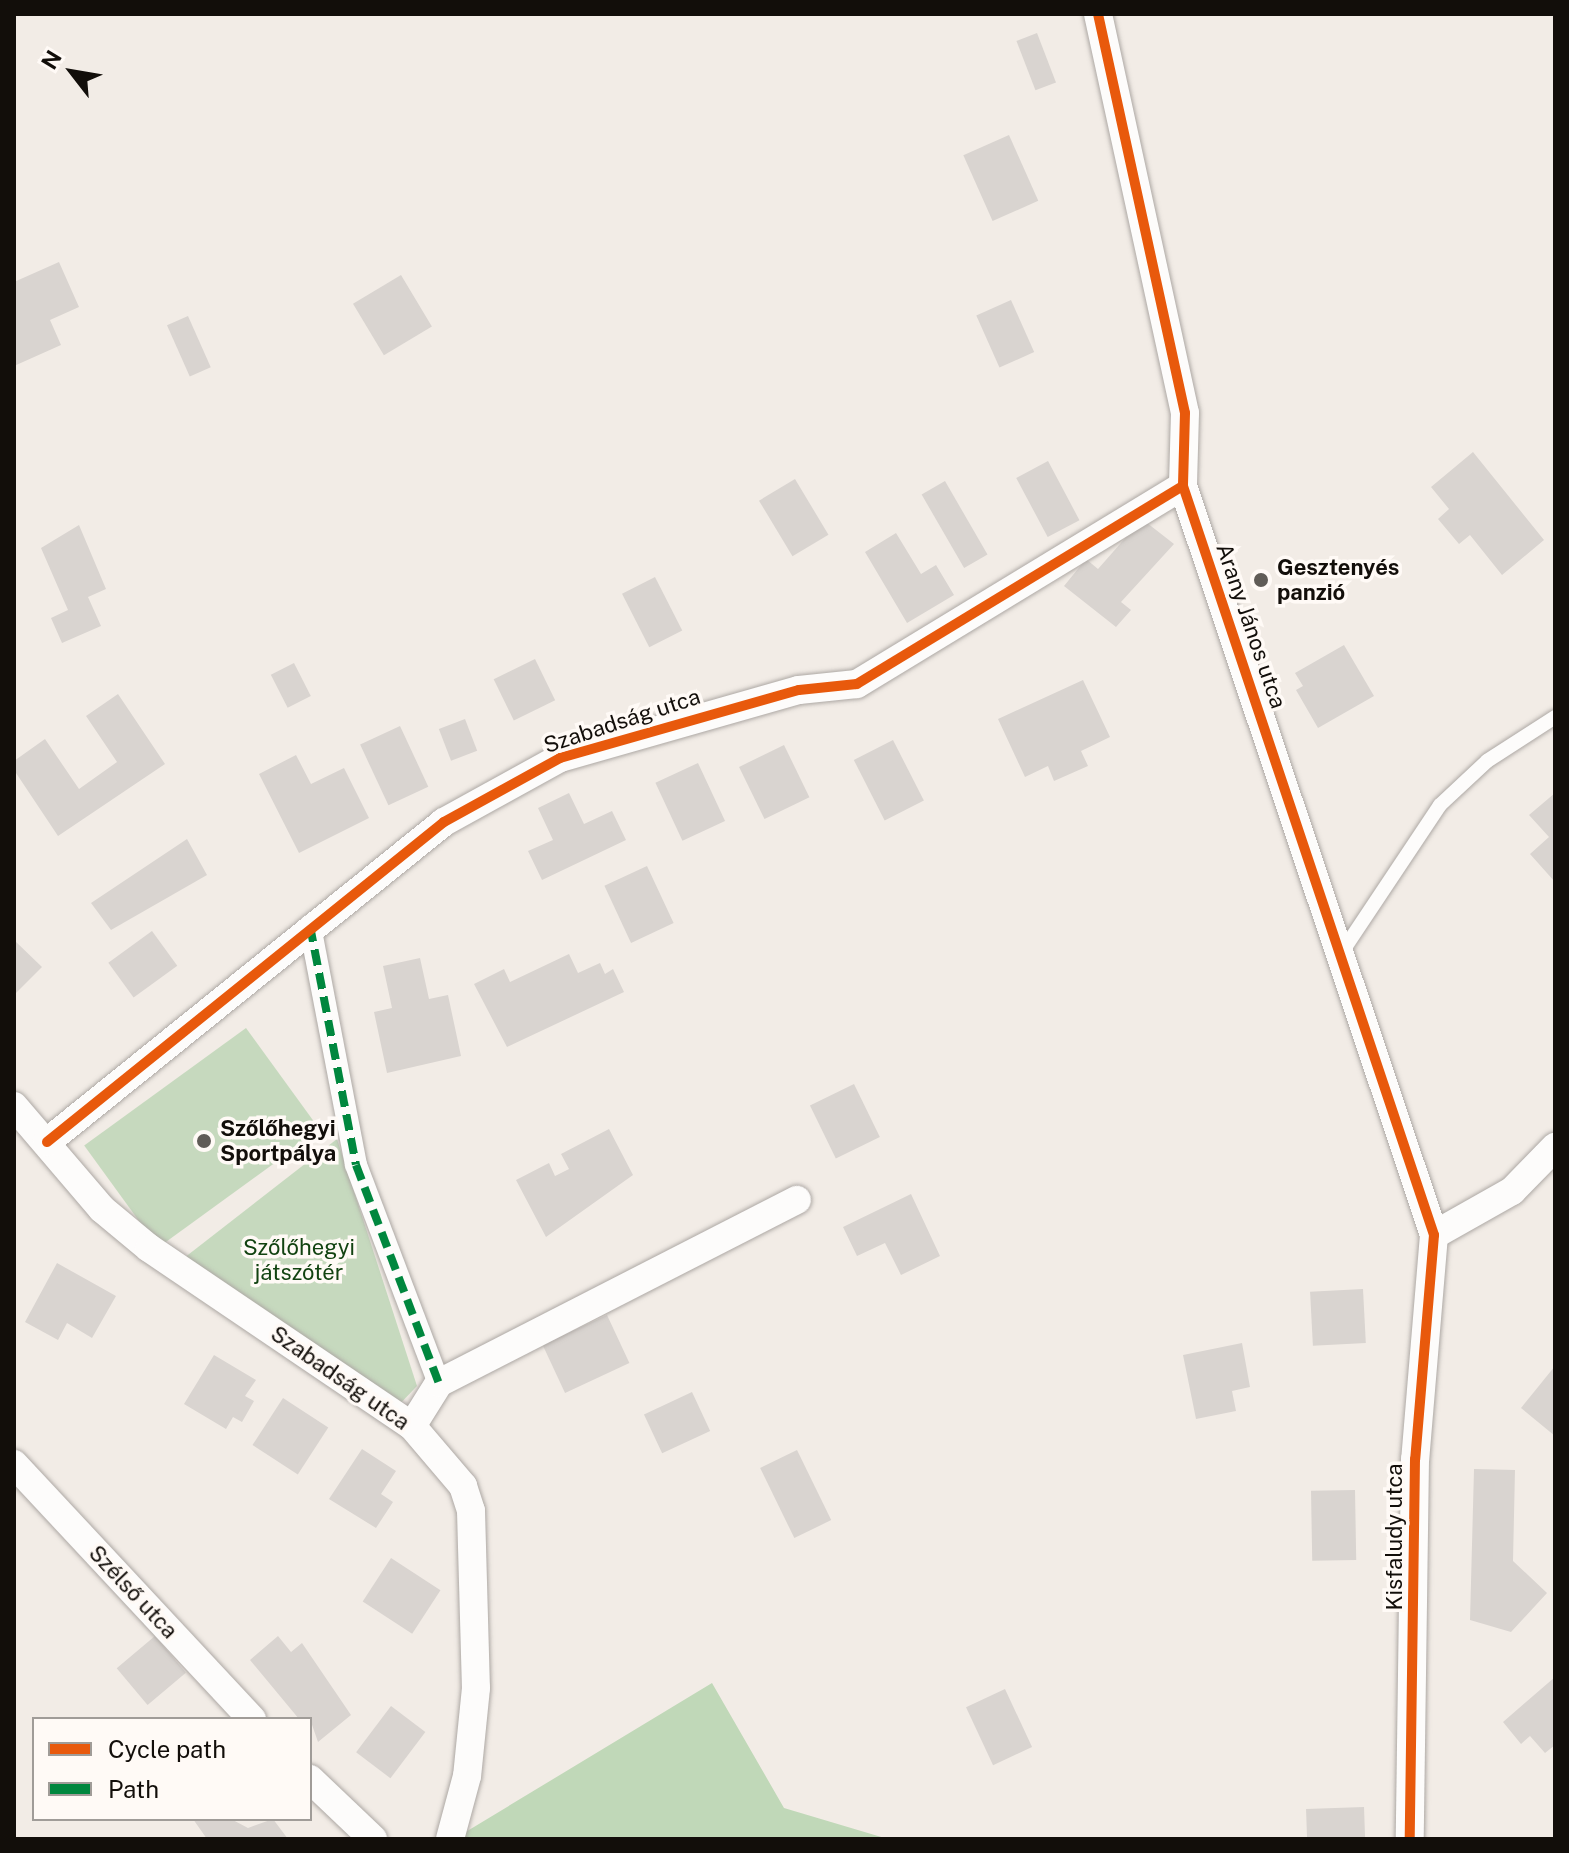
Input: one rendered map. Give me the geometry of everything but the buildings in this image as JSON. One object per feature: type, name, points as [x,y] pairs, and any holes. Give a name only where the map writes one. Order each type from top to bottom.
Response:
[{"type":"street","name":"Arany János utca","points":[[1098,14],[1185,413],[1183,486],[1434,1235]]},
{"type":"street","name":"Szabadság utca","points":[[47,1142],[310,926],[444,822],[560,758],[799,690],[857,684],[1183,486]]},
{"type":"street","points":[[310,926],[356,1165],[439,1383]]},
{"type":"street","name":"Szabadság utca","points":[[14,1106],[102,1209],[149,1248],[412,1426],[463,1486],[471,1511],[476,1688],[467,1776],[450,1839]]},
{"type":"street","points":[[1434,1235],[1512,1191],[1555,1147]]},
{"type":"street","points":[[412,1426],[439,1383],[797,1200]]},
{"type":"street","name":"Kisfaludy utca","points":[[1410,1839],[1415,1459],[1434,1235]]},
{"type":"street","name":"Szélső utca","points":[[14,1464],[250,1717]]},
{"type":"street","points":[[312,1781],[373,1839]]},
{"type":"lane","points":[[1340,955],[1440,805],[1487,761],[1555,717]]},
{"type":"green space","name":"Szőlőhegyi Sportpálya","points":[[246,1028],[320,1130],[158,1247],[84,1146]]},
{"type":"green space","name":"Szőlőhegyi játszótér","points":[[337,1139],[417,1386],[395,1409],[175,1265]]},
{"type":"green space","points":[[712,1683],[784,1808],[888,1839],[454,1839]]},
{"type":"marked path","points":[[310,926],[356,1165],[439,1383]]},
{"type":"cycle path","points":[[1098,14],[1185,413],[1183,486],[1434,1235],[1415,1459],[1410,1839]]},
{"type":"cycle path","points":[[47,1142],[444,822],[560,758],[799,690],[857,684],[1183,486]]},
{"type":"place","name":"Gesztenyés panzió","points":[[1261,580]]},
{"type":"place","name":"Szőlőhegyi Sportpálya","points":[[204,1141]]}]
